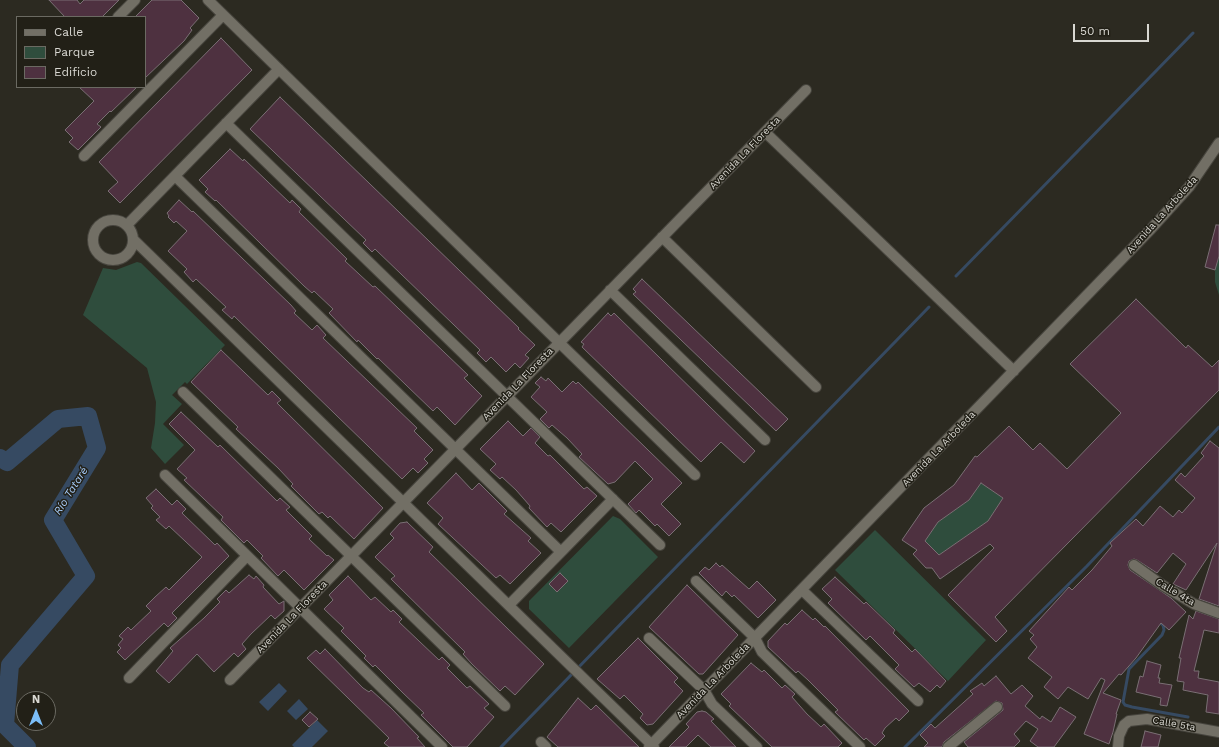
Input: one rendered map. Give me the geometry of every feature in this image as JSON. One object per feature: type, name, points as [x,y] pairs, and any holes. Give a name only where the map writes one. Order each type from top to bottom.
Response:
[{"type":"street","points":[[119,16],[135,0]]},
{"type":"street","points":[[208,0],[560,341],[695,475]]},
{"type":"street","points":[[84,156],[223,15]]},
{"type":"street","points":[[127,225],[279,69]]},
{"type":"street","name":"Avenida La Floresta","points":[[230,680],[806,90]]},
{"type":"street","points":[[226,123],[660,545]]},
{"type":"street","points":[[765,132],[1014,371]]},
{"type":"street","name":"Avenida La Arboleda","points":[[651,746],[1156,224],[1189,187],[1219,143]]},
{"type":"street","points":[[175,176],[456,448],[561,552]]},
{"type":"street","points":[[134,240],[129,253],[117,259],[104,257],[94,247],[94,234],[102,223],[115,220],[127,225],[133,235],[134,240],[509,605],[651,746]]},
{"type":"street","points":[[662,237],[816,387]]},
{"type":"street","points":[[610,290],[765,440]]},
{"type":"street","points":[[183,392],[505,706]]},
{"type":"street","points":[[165,475],[442,747]]},
{"type":"street","points":[[509,605],[613,499]]},
{"type":"street","points":[[129,678],[247,556]]},
{"type":"street","name":"Calle 4ta","points":[[1134,565],[1162,585],[1194,604],[1219,613]]},
{"type":"street","points":[[696,581],[755,638],[762,652],[860,747]]},
{"type":"street","points":[[802,590],[918,701]]},
{"type":"street","points":[[649,638],[704,690],[712,704],[756,747]]},
{"type":"street","points":[[948,747],[997,707]]},
{"type":"street","name":"Calle 5ta","points":[[1118,747],[1119,736],[1124,725],[1129,721],[1147,719],[1219,732]]},
{"type":"green space","points":[[1219,256],[1219,295],[1215,282],[1215,270]]},
{"type":"green space","points":[[137,262],[141,263],[225,345],[187,384],[185,382],[172,395],[182,404],[163,424],[184,445],[165,464],[151,448],[155,423],[156,402],[147,368],[83,315],[103,268],[116,270]]},
{"type":"green space","points":[[981,483],[1003,498],[988,521],[939,555],[925,541],[938,522],[969,500]]},
{"type":"green space","points":[[613,516],[620,519],[658,557],[569,648],[529,609],[529,601]]},
{"type":"green space","points":[[875,530],[986,640],[948,681],[835,570]]},
{"type":"water","points":[[279,683],[287,691],[268,711],[259,702]]},
{"type":"water","points":[[299,699],[308,709],[296,720],[287,711]]},
{"type":"water","points":[[317,720],[328,731],[312,747],[294,747],[292,745]]},
{"type":"building","points":[[49,0],[77,0],[80,4],[84,0],[119,0],[103,16],[64,16]]},
{"type":"building","points":[[152,0],[181,0],[199,18],[190,28],[192,30],[184,41],[146,77],[146,16],[136,16]]},
{"type":"building","points":[[221,38],[252,70],[120,203],[108,191],[118,182],[99,162]]},
{"type":"building","points":[[80,88],[136,88],[97,124],[101,127],[78,150],[69,142],[73,138],[65,130],[94,101]]},
{"type":"building","points":[[280,97],[535,345],[525,355],[529,358],[520,368],[515,363],[506,372],[491,357],[486,362],[477,353],[480,350],[375,249],[372,252],[363,243],[366,240],[250,129]]},
{"type":"building","points":[[230,149],[243,161],[244,159],[290,203],[292,200],[301,209],[299,212],[347,259],[345,261],[373,287],[375,286],[468,375],[464,378],[482,396],[455,425],[437,407],[433,411],[378,358],[377,359],[358,340],[357,342],[329,313],[333,309],[314,291],[312,293],[304,286],[216,200],[215,201],[205,192],[208,189],[199,180]]},
{"type":"building","points":[[179,200],[192,212],[193,211],[291,305],[296,311],[294,313],[312,330],[317,325],[326,335],[323,338],[417,428],[414,431],[433,450],[424,459],[428,463],[418,473],[413,468],[402,479],[234,316],[232,319],[222,310],[226,307],[196,279],[193,282],[184,272],[187,269],[168,251],[187,231],[176,221],[174,223],[168,217],[169,216],[167,213]]},
{"type":"building","points":[[1216,225],[1219,225],[1219,256],[1215,270],[1205,267]]},
{"type":"building","points":[[642,279],[788,419],[776,431],[633,294],[636,292],[633,289]]},
{"type":"building","points":[[1136,299],[1186,348],[1188,345],[1212,367],[1219,360],[1219,390],[995,617],[1007,631],[996,642],[948,595],[994,548],[990,544],[940,579],[932,568],[926,568],[913,554],[917,550],[902,540],[924,508],[954,485],[975,456],[977,457],[1009,426],[1033,450],[1040,443],[1067,469],[1121,413],[1070,364]],"holes":[[[981,483],[1003,498],[988,521],[939,555],[925,541],[938,522],[969,500]]]},
{"type":"building","points":[[608,313],[611,316],[614,313],[755,451],[744,463],[721,442],[701,462],[582,347],[584,344],[581,342]]},
{"type":"building","points":[[221,350],[268,395],[272,391],[281,400],[277,403],[383,508],[354,539],[330,516],[328,518],[322,512],[319,514],[291,486],[293,484],[278,468],[236,429],[238,427],[191,382]]},
{"type":"building","points":[[541,377],[546,381],[548,378],[562,392],[573,381],[576,384],[578,382],[682,483],[661,504],[681,524],[669,536],[657,524],[655,526],[639,510],[636,513],[628,504],[653,479],[635,461],[615,482],[608,484],[579,457],[582,454],[567,438],[552,425],[549,428],[540,419],[547,412],[531,397],[540,387],[535,383]]},
{"type":"building","points":[[181,412],[218,447],[220,445],[277,501],[280,498],[290,507],[286,510],[312,536],[309,539],[327,556],[328,555],[334,560],[304,590],[284,570],[278,576],[261,558],[263,556],[247,540],[244,543],[221,520],[223,517],[184,480],[187,478],[177,469],[195,450],[169,424]]},
{"type":"building","points":[[508,421],[523,436],[531,428],[540,437],[535,443],[548,456],[550,455],[584,489],[587,487],[597,496],[561,532],[551,523],[547,527],[529,508],[530,506],[516,490],[502,477],[500,479],[490,470],[496,464],[480,449]]},
{"type":"building","points":[[1210,441],[1219,448],[1219,606],[1199,599],[1217,543],[1186,590],[1173,584],[1186,564],[1173,553],[1157,573],[1137,560],[1134,559],[1129,561],[1128,565],[1130,570],[1171,598],[1186,612],[1169,630],[1161,623],[1136,658],[1121,675],[1119,674],[1103,693],[1121,700],[1109,744],[1084,734],[1105,680],[1101,678],[1088,699],[1068,687],[1058,699],[1044,687],[1052,677],[1028,658],[1037,647],[1030,639],[1034,635],[1029,631],[1069,587],[1072,590],[1092,570],[1112,546],[1110,543],[1136,519],[1143,526],[1160,506],[1173,517],[1179,510],[1182,513],[1195,498],[1175,480],[1181,473],[1185,477],[1204,456],[1201,453]]},
{"type":"building","points":[[456,473],[472,490],[479,483],[507,511],[504,514],[531,538],[528,541],[541,553],[510,584],[500,575],[496,578],[438,524],[443,518],[427,503]]},
{"type":"building","points":[[156,489],[172,505],[177,500],[186,509],[182,513],[215,545],[217,543],[229,556],[172,613],[177,618],[168,627],[164,623],[125,660],[117,652],[121,648],[118,645],[123,639],[119,636],[128,627],[131,630],[151,611],[146,606],[166,587],[169,590],[202,557],[169,526],[166,529],[156,520],[160,517],[151,508],[153,506],[146,498]]},
{"type":"building","points":[[407,522],[433,547],[429,552],[544,664],[515,695],[505,686],[500,691],[472,664],[463,654],[465,652],[391,579],[395,576],[375,557],[394,538],[390,534],[400,523]]},
{"type":"building","points":[[716,563],[720,567],[722,565],[749,589],[757,581],[776,600],[758,618],[734,595],[732,597],[726,591],[722,596],[699,573],[705,567],[709,570]]},
{"type":"building","points":[[560,573],[568,581],[557,592],[549,584]]},
{"type":"building","points":[[249,575],[254,579],[256,576],[264,585],[263,587],[279,604],[284,601],[284,611],[275,619],[271,615],[251,634],[242,644],[246,649],[238,657],[234,653],[214,672],[197,654],[169,683],[156,671],[173,651],[170,648],[220,602],[217,599],[226,590],[229,593]]},
{"type":"building","points":[[348,576],[371,600],[375,597],[391,612],[393,610],[402,619],[399,622],[439,660],[442,657],[450,665],[447,668],[467,688],[470,686],[489,704],[484,708],[494,717],[467,747],[453,747],[421,715],[424,713],[375,665],[373,667],[364,658],[366,656],[341,631],[344,628],[324,609],[333,600],[329,595]]},
{"type":"building","points":[[835,577],[864,604],[866,602],[895,630],[893,633],[912,652],[915,649],[946,681],[940,688],[937,685],[930,692],[919,683],[914,687],[895,669],[899,665],[870,636],[866,640],[828,603],[832,599],[822,589]]},
{"type":"building","points":[[687,585],[738,635],[703,674],[699,674],[649,627]]},
{"type":"building","points":[[802,610],[813,620],[815,618],[824,627],[825,626],[909,711],[899,721],[896,718],[885,728],[882,733],[885,736],[875,746],[866,738],[864,740],[835,712],[838,710],[808,680],[798,671],[796,673],[768,647],[768,641],[785,623],[787,625]]},
{"type":"building","points":[[1196,611],[1219,619],[1219,633],[1204,630],[1194,671],[1199,671],[1198,678],[1219,682],[1219,714],[1206,712],[1208,695],[1183,690],[1184,682],[1177,681],[1181,658],[1179,658],[1189,615],[1193,619]]},
{"type":"building","points":[[638,638],[678,678],[674,682],[683,691],[653,724],[647,725],[640,718],[643,714],[624,695],[620,699],[597,679]]},
{"type":"building","points":[[325,649],[363,688],[369,692],[371,690],[391,708],[419,737],[417,738],[425,747],[389,747],[384,743],[389,738],[307,658],[316,650],[320,654]]},
{"type":"building","points":[[1147,661],[1161,665],[1158,678],[1160,678],[1159,683],[1172,685],[1167,706],[1160,705],[1161,698],[1136,692],[1140,676],[1143,677]]},
{"type":"building","points":[[751,663],[762,672],[764,670],[782,688],[785,685],[795,694],[792,697],[807,714],[821,727],[824,724],[842,743],[838,747],[772,747],[729,706],[731,704],[721,694]]},
{"type":"building","points":[[996,676],[1011,694],[1022,685],[1033,696],[1025,706],[1040,719],[1042,716],[1051,722],[1060,707],[1076,717],[1054,747],[1038,747],[1030,741],[1038,729],[1026,721],[1014,734],[1020,741],[1014,747],[968,747],[964,742],[1003,710],[1002,703],[996,701],[944,742],[942,747],[924,747],[928,743],[920,735],[931,724],[935,728],[973,694],[970,691],[982,683],[984,686]]},
{"type":"building","points":[[578,698],[591,710],[596,705],[639,747],[558,747],[547,737]]},
{"type":"building","points":[[310,712],[318,719],[309,727],[302,720]]},
{"type":"building","points":[[697,712],[706,712],[714,719],[711,721],[736,747],[711,747],[698,735],[686,747],[669,747],[689,727],[686,724]]},
{"type":"building","points":[[1145,731],[1161,735],[1158,747],[1141,747]]},
{"type":"waterway","points":[[956,276],[1193,33]]},
{"type":"waterway","points":[[501,747],[929,307]]},
{"type":"waterway","name":"Río Tataré","points":[[0,458],[7,462],[58,419],[88,416],[97,448],[53,520],[86,576],[10,665],[5,725],[27,747]]},
{"type":"waterway","points":[[905,747],[1087,566],[1219,427]]},
{"type":"waterway","points":[[1159,622],[1163,625],[1164,630],[1162,635],[1129,669],[1123,702],[1125,705],[1132,707],[1188,717]]}]
